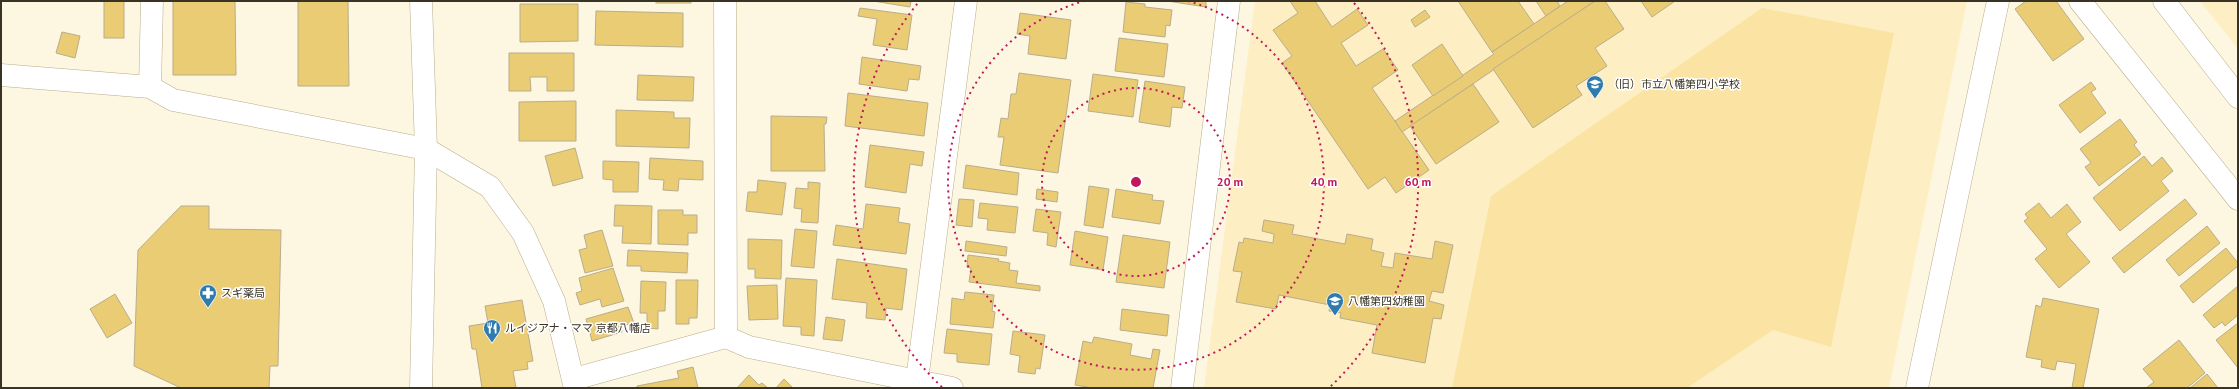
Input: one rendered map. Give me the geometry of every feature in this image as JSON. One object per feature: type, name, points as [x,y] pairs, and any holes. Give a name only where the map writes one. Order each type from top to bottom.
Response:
[{"type":"street","points":[[150,87],[152,1]]},
{"type":"street","points":[[421,1],[426,149],[421,388]]},
{"type":"street","points":[[725,1],[726,337]]},
{"type":"street","points":[[917,385],[966,1]]},
{"type":"street","points":[[1182,388],[1229,1]]},
{"type":"street","points":[[1921,387],[1998,1]]},
{"type":"street","points":[[2080,1],[2238,199]]},
{"type":"street","points":[[2164,1],[2238,97]]},
{"type":"street","points":[[1,75],[150,87],[172,100],[426,149],[490,187],[523,233],[554,301],[574,384],[726,337],[749,347],[917,385],[952,388]]},
{"type":"shaded area","name":"（旧）市立八幡第四小学校","points":[[1255,1],[1967,1],[1889,388],[1204,388]]},
{"type":"shaded area","points":[[2200,1],[2238,1],[2238,49]]},
{"type":"shaded area","points":[[1762,8],[1894,33],[1831,347],[1773,330],[1687,388],[1452,388],[1491,196]]},
{"type":"building","points":[[104,1],[124,1],[124,38],[104,38]]},
{"type":"building","points":[[173,1],[235,1],[236,75],[173,75]]},
{"type":"building","points":[[298,1],[348,1],[349,86],[298,86]]},
{"type":"building","points":[[656,1],[691,1],[691,3],[656,3]]},
{"type":"building","points":[[873,1],[911,1],[910,7]]},
{"type":"building","points":[[1167,1],[1206,1],[1206,7]]},
{"type":"building","points":[[1290,1],[1315,1],[1332,27],[1357,9],[1368,25],[1341,43],[1356,66],[1383,49],[1398,70],[1372,88],[1429,170],[1396,193],[1385,177],[1368,189],[1282,63],[1292,56],[1273,30],[1298,13]]},
{"type":"building","points":[[1458,1],[1518,1],[1534,24],[1492,52]]},
{"type":"building","points":[[1536,1],[1557,1],[1560,6],[1546,16]]},
{"type":"building","points":[[1568,1],[1595,1],[1402,132],[1395,121],[1494,54],[1492,52]]},
{"type":"building","points":[[1595,1],[1605,1],[1624,29],[1595,48],[1607,66],[1576,86],[1582,95],[1533,128],[1493,69]]},
{"type":"building","points":[[1641,1],[1675,1],[1652,17]]},
{"type":"building","points":[[2026,1],[2056,1],[2084,39],[2053,61],[2015,9]]},
{"type":"building","points":[[1126,2],[1145,4],[1145,7],[1172,10],[1170,26],[1166,25],[1165,37],[1123,32]]},
{"type":"building","points":[[520,4],[578,4],[578,41],[520,42]]},
{"type":"building","points":[[860,8],[912,15],[907,50],[873,45],[877,19],[858,16]]},
{"type":"building","points":[[1425,10],[1430,17],[1415,27],[1411,20]]},
{"type":"building","points":[[596,11],[683,13],[683,47],[595,45]]},
{"type":"building","points":[[1020,13],[1071,20],[1066,59],[1028,54],[1030,36],[1017,34]]},
{"type":"building","points":[[62,32],[80,36],[75,58],[56,53]]},
{"type":"building","points":[[1119,38],[1168,44],[1164,77],[1115,71]]},
{"type":"building","points":[[1442,44],[1463,76],[1433,96],[1412,65]]},
{"type":"building","points":[[509,53],[574,53],[574,91],[547,91],[547,77],[530,77],[531,91],[509,91]]},
{"type":"building","points":[[862,57],[921,66],[919,80],[909,79],[907,91],[859,84]]},
{"type":"building","points":[[1019,73],[1071,80],[1058,173],[1000,165],[1004,137],[998,137],[1001,118],[1008,119],[1011,94],[1016,94]]},
{"type":"building","points":[[1093,74],[1138,80],[1133,117],[1088,111]]},
{"type":"building","points":[[638,75],[694,77],[693,101],[637,100]]},
{"type":"building","points":[[1145,81],[1185,87],[1182,108],[1172,107],[1170,127],[1139,122]]},
{"type":"building","points":[[2091,82],[2096,89],[2091,92],[2106,113],[2080,133],[2059,105]]},
{"type":"building","points":[[1473,84],[1499,122],[1436,164],[1410,126]]},
{"type":"building","points":[[848,93],[928,103],[924,136],[845,126]]},
{"type":"building","points":[[576,101],[576,141],[519,141],[519,102]]},
{"type":"building","points":[[616,110],[674,112],[674,118],[690,118],[689,148],[616,146]]},
{"type":"building","points":[[771,116],[827,117],[826,124],[824,124],[825,171],[771,171]]},
{"type":"building","points":[[2120,119],[2137,142],[2134,145],[2141,154],[2099,186],[2085,167],[2091,163],[2080,149]]},
{"type":"building","points":[[870,145],[924,152],[922,166],[910,164],[906,193],[865,187]]},
{"type":"building","points":[[575,148],[583,178],[553,186],[545,156]]},
{"type":"building","points":[[2144,156],[2152,166],[2162,157],[2173,171],[2161,181],[2169,191],[2120,231],[2093,198]]},
{"type":"building","points":[[650,158],[703,161],[703,180],[679,179],[678,191],[663,190],[664,180],[649,179]]},
{"type":"building","points":[[603,161],[639,162],[638,192],[613,192],[613,180],[603,179]]},
{"type":"building","points":[[966,165],[1019,173],[1017,195],[963,188]]},
{"type":"building","points":[[758,180],[786,183],[782,215],[746,211],[748,192],[757,192]]},
{"type":"building","points":[[808,182],[820,183],[818,223],[801,222],[802,209],[794,208],[796,188],[808,189]]},
{"type":"building","points":[[1089,186],[1109,189],[1103,228],[1084,225]]},
{"type":"building","points":[[1037,189],[1058,192],[1057,202],[1036,199]]},
{"type":"building","points":[[1116,189],[1153,195],[1152,200],[1164,201],[1160,224],[1112,217]]},
{"type":"building","points":[[959,199],[974,200],[972,227],[956,225]]},
{"type":"building","points":[[2185,199],[2197,214],[2124,273],[2112,258]]},
{"type":"building","points":[[980,203],[1018,207],[1015,233],[987,230],[988,219],[978,218]]},
{"type":"building","points":[[2039,203],[2051,218],[2067,204],[2081,222],[2066,234],[2090,262],[2059,288],[2035,259],[2047,249],[2024,221],[2028,218],[2025,214]]},
{"type":"building","points":[[866,204],[900,208],[898,222],[910,224],[906,254],[833,245],[836,225],[863,229]]},
{"type":"building","points":[[615,205],[652,206],[651,244],[622,243],[623,226],[614,226]]},
{"type":"building","name":"スギ薬局","points":[[181,206],[209,206],[209,229],[281,230],[278,366],[270,366],[269,388],[181,388],[134,366],[138,250]]},
{"type":"building","points":[[1036,209],[1061,212],[1056,247],[1047,245],[1048,233],[1033,231]]},
{"type":"building","points":[[658,210],[683,210],[683,215],[697,215],[697,233],[688,233],[688,245],[658,244]]},
{"type":"building","points":[[1264,220],[1294,225],[1292,234],[1345,244],[1347,234],[1373,239],[1371,250],[1384,253],[1381,266],[1393,268],[1395,253],[1432,259],[1435,241],[1453,245],[1443,293],[1432,291],[1429,301],[1444,305],[1441,319],[1433,318],[1425,363],[1372,353],[1377,325],[1340,318],[1341,313],[1329,311],[1330,305],[1279,295],[1276,309],[1236,302],[1242,272],[1233,271],[1239,242],[1243,243],[1244,238],[1273,243],[1274,234],[1262,231]]},
{"type":"building","points":[[2207,226],[2220,243],[2179,276],[2166,260]]},
{"type":"building","points":[[795,229],[817,231],[814,268],[791,266]]},
{"type":"building","points":[[602,230],[613,266],[585,273],[579,250],[587,248],[584,235]]},
{"type":"building","points":[[1075,231],[1108,237],[1103,270],[1070,265]]},
{"type":"building","points":[[1123,235],[1170,242],[1164,288],[1116,282]]},
{"type":"building","points":[[748,239],[782,240],[781,279],[755,278],[755,269],[748,269]]},
{"type":"building","points":[[966,241],[1007,247],[1006,256],[965,251]]},
{"type":"building","points":[[2226,248],[2238,263],[2238,266],[2193,303],[2180,286]]},
{"type":"building","points":[[628,250],[688,253],[687,273],[641,271],[641,266],[627,266]]},
{"type":"building","points":[[968,255],[999,259],[998,261],[1010,263],[1009,270],[1018,271],[1016,283],[1040,286],[1040,291],[969,282],[971,268],[967,267]]},
{"type":"building","points":[[837,259],[907,269],[902,310],[886,308],[885,320],[866,318],[867,303],[832,299]]},
{"type":"building","points":[[613,268],[624,301],[602,307],[600,299],[580,305],[576,293],[582,291],[579,278]]},
{"type":"building","points":[[786,278],[817,280],[814,336],[801,335],[801,327],[783,326]]},
{"type":"building","points":[[676,280],[698,280],[697,318],[689,318],[689,324],[676,324]]},
{"type":"building","points":[[641,281],[666,282],[665,311],[658,311],[658,329],[647,328],[647,313],[640,313]]},
{"type":"building","points":[[777,285],[778,319],[749,320],[747,286]]},
{"type":"building","points":[[2238,286],[2238,315],[2225,326],[2222,322],[2214,328],[2203,315]]},
{"type":"building","points":[[965,292],[994,295],[992,311],[995,312],[993,328],[950,324],[952,298],[964,300]]},
{"type":"building","points":[[115,294],[132,323],[107,338],[90,309]]},
{"type":"building","points":[[2043,298],[2099,309],[2083,388],[2072,388],[2076,364],[2057,361],[2055,370],[2041,367],[2042,360],[2026,357],[2036,305],[2041,307]]},
{"type":"building","points":[[522,300],[533,361],[527,362],[528,369],[513,371],[516,388],[482,388],[476,349],[472,349],[469,326],[488,323],[485,306]]},
{"type":"building","points":[[628,307],[634,323],[621,326],[622,332],[592,341],[586,319]]},
{"type":"building","points":[[1122,309],[1169,315],[1167,336],[1120,330]]},
{"type":"building","points":[[826,317],[845,320],[842,341],[823,339]]},
{"type":"building","points":[[2238,323],[2238,368],[2216,340]]},
{"type":"building","points":[[947,329],[992,334],[989,365],[957,362],[957,354],[944,353]]},
{"type":"building","points":[[1013,331],[1045,335],[1040,369],[1036,368],[1035,374],[1018,372],[1020,356],[1010,354]]},
{"type":"building","points":[[1094,337],[1132,344],[1130,355],[1151,359],[1153,349],[1160,350],[1153,388],[1093,388],[1075,385],[1083,341],[1092,343]]},
{"type":"building","points":[[2179,340],[2205,373],[2187,388],[2146,388],[2154,382],[2143,369]]},
{"type":"building","points":[[693,367],[698,388],[637,388],[637,386],[679,378],[677,371]]},
{"type":"building","points":[[2207,374],[2218,388],[2190,388]]},
{"type":"building","points":[[749,375],[759,385],[762,383],[768,388],[737,388]]},
{"type":"building","points":[[784,379],[793,388],[776,388]]},
{"type":"place","name":"（旧）市立八幡第四小学校","points":[[1595,99]]},
{"type":"place","name":"スギ薬局","points":[[208,308]]},
{"type":"place","name":"八幡第四幼稚園","points":[[1335,316]]},
{"type":"place","name":"ルイジアナ・ママ 京都八幡店","points":[[492,343]]}]
